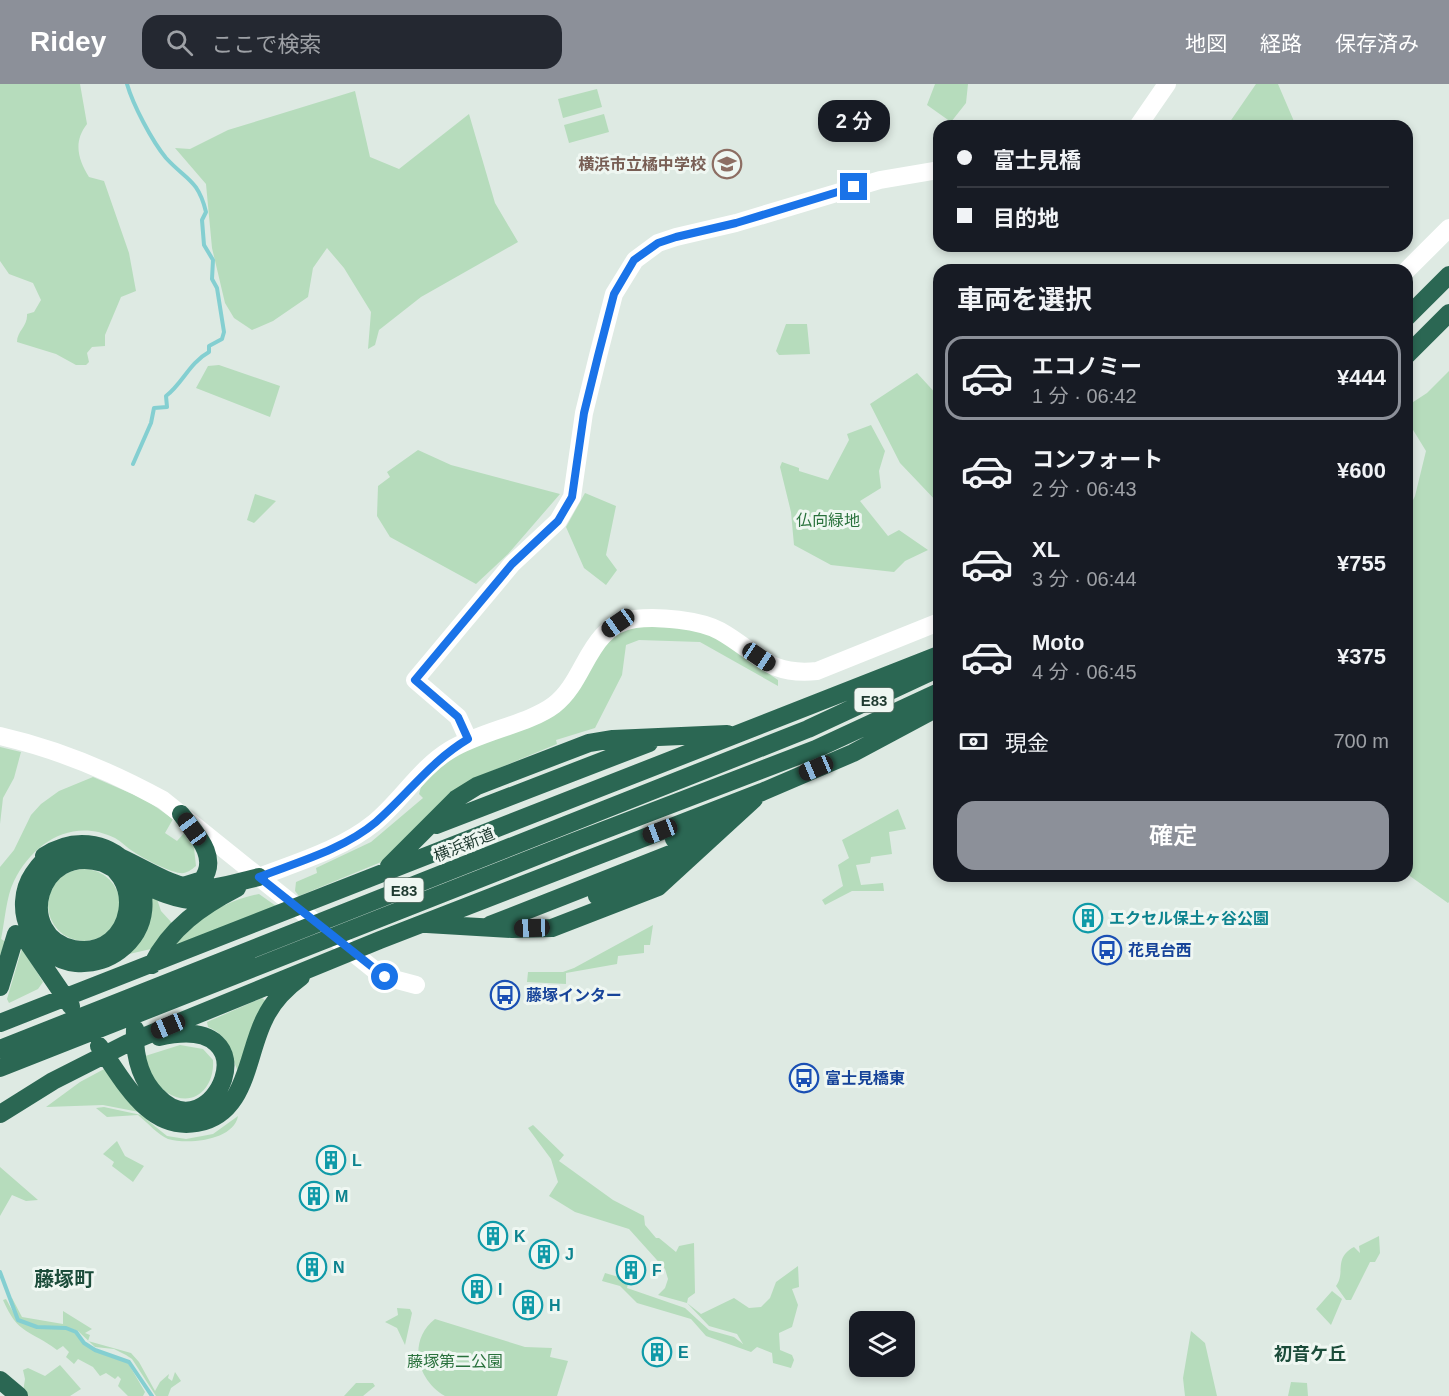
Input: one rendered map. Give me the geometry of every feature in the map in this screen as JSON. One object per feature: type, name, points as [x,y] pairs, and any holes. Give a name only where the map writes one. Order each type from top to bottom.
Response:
[{"type":"highway","points":[[1413,311],[1449,275]]},
{"type":"highway","points":[[1413,349],[1449,313]]},
{"type":"highway","points":[[0,1023],[933,657]]},
{"type":"highway","name":"横浜新道","points":[[0,1049],[808,729],[933,671]]},
{"type":"highway","name":"E83","points":[[0,1068],[573,842],[816,749],[933,695]]},
{"type":"highway","points":[[0,1114],[53,1081],[100,1056],[188,1017],[762,792],[853,753],[933,710]]},
{"type":"highway","points":[[379,875],[408,850],[450,806],[477,786],[551,757],[589,743],[627,738],[744,733]]},
{"type":"highway","points":[[408,850],[702,735]]},
{"type":"highway","points":[[429,827],[662,738]]},
{"type":"highway","points":[[422,924],[512,929],[552,928],[658,886],[762,792]]},
{"type":"highway","points":[[167,884],[188,885],[202,880],[209,863],[206,849],[182,814]]},
{"type":"highway","points":[[449,926],[736,815]]},
{"type":"highway","points":[[482,928],[712,838]]},
{"type":"highway","points":[[31,877],[24,902],[27,922],[37,941],[53,956],[74,963],[98,961],[122,949],[135,933],[141,916],[141,890],[133,871],[121,856],[102,846],[80,843],[66,845],[48,864],[31,877],[21,901],[21,926],[32,950],[52,980],[123,1079],[146,1108],[163,1119],[191,1124],[218,1115],[237,1094],[248,1071],[261,1026],[271,1008],[293,983],[328,961]]},
{"type":"highway","points":[[88,857],[102,860],[116,871],[125,888],[128,906],[126,919],[116,936],[99,947],[78,949],[65,946],[49,934],[40,916],[39,903],[48,864],[88,857]]},
{"type":"highway","points":[[48,864],[96,861],[167,884],[207,888],[265,881]]},
{"type":"highway","points":[[100,1056],[160,1037],[192,1033],[209,1038],[216,1044],[225,1059],[226,1067],[219,1092],[205,1104],[190,1109],[163,1102],[151,1089],[141,1072],[135,1038],[140,996],[154,960],[179,927],[213,900],[265,881]]},
{"type":"highway","points":[[167,884],[186,900],[213,900]]},
{"type":"highway","points":[[116,963],[160,955],[243,928]]},
{"type":"highway","points":[[0,987],[16,934]]},
{"type":"street","points":[[1142,120],[1167,84]]},
{"type":"street","points":[[468,739],[458,717],[415,680],[512,564],[558,521],[572,497],[584,413],[600,346],[614,294],[634,260],[658,243],[676,237],[736,223],[880,180],[933,171]]},
{"type":"street","points":[[1413,264],[1449,228]]},
{"type":"street","points":[[265,881],[360,833],[376,822],[446,752],[468,739],[553,706],[567,692],[602,634],[618,623],[637,619],[703,624],[720,631],[774,668],[796,673],[817,671],[933,624]]},
{"type":"street","points":[[0,736],[54,751],[135,784],[163,800],[382,976],[416,985]]},
{"type":"green space","points":[[0,84],[80,84],[87,124],[80,137],[80,157],[89,177],[104,181],[129,253],[136,291],[121,297],[105,335],[105,346],[92,347],[87,353],[89,362],[86,365],[76,365],[56,354],[17,342],[27,314],[34,312],[41,300],[33,283],[9,274],[0,261]]},
{"type":"green space","points":[[935,84],[968,84],[966,103],[953,120],[948,120],[927,105]]},
{"type":"green space","points":[[1256,84],[1278,84],[1293,120],[1231,120]]},
{"type":"green space","points":[[597,89],[602,107],[563,118],[558,99]]},
{"type":"green space","points":[[355,91],[370,157],[399,169],[469,114],[495,203],[518,242],[421,297],[379,330],[375,345],[368,349],[371,312],[344,268],[327,248],[313,268],[308,297],[273,321],[252,330],[234,318],[225,303],[212,248],[206,184],[175,148],[190,149],[228,130]]},
{"type":"green space","points":[[604,114],[609,132],[569,143],[564,125]]},
{"type":"green space","points":[[786,324],[807,324],[810,354],[779,355],[776,351]]},
{"type":"green space","points":[[219,365],[280,386],[270,417],[196,388],[208,366]]},
{"type":"green space","points":[[1449,371],[1448,903],[1413,878],[1413,500],[1426,451],[1413,430],[1413,402],[1427,393]]},
{"type":"green space","points":[[917,373],[933,390],[933,498],[900,463],[870,404]]},
{"type":"green space","name":"仏向緑地","points":[[871,425],[885,451],[879,471],[881,488],[860,501],[888,536],[899,530],[928,550],[905,561],[894,572],[831,565],[794,545],[791,512],[780,467],[782,462],[799,468],[799,471],[828,480],[849,440],[847,434]]},
{"type":"green space","points":[[418,450],[451,465],[560,494],[508,554],[476,584],[390,537],[377,516],[378,486],[390,477],[387,472]]},
{"type":"green space","points":[[585,493],[616,506],[606,555],[617,570],[606,585],[584,568],[566,527]]},
{"type":"green space","points":[[255,494],[276,501],[254,523],[247,520]]},
{"type":"green space","points":[[635,626],[694,629],[716,637],[778,680],[778,686],[700,642],[639,640],[626,645],[622,675],[595,728],[556,740],[557,744],[475,778],[386,860],[299,896],[295,891],[296,882],[317,873],[316,868],[371,842],[423,798],[419,794],[421,787],[439,767],[457,753],[537,720],[606,639]]},
{"type":"green space","points":[[0,747],[21,752],[14,778],[3,798],[0,824]]},
{"type":"green space","points":[[93,777],[146,800],[173,819],[165,833],[177,841],[184,833],[194,848],[196,866],[184,873],[170,870],[138,855],[115,838],[99,832],[84,830],[56,837],[32,855],[11,887],[1,939],[6,942],[0,955],[0,867],[14,850],[31,815],[41,804],[59,791]]},
{"type":"green space","points":[[898,809],[906,829],[889,832],[892,854],[871,857],[870,863],[856,865],[861,885],[883,883],[884,891],[852,891],[825,905],[822,900],[843,886],[838,865],[849,858],[842,840]]},
{"type":"green space","points":[[84,869],[104,875],[114,885],[120,905],[114,925],[104,935],[84,941],[64,935],[54,925],[48,905],[54,885],[64,875]]},
{"type":"green space","points":[[259,894],[276,906],[176,945],[189,927],[200,919],[224,905]]},
{"type":"green space","points":[[151,898],[157,899],[161,911],[172,923],[151,949],[129,954],[141,938]]},
{"type":"green space","points":[[653,925],[650,945],[644,945],[644,953],[618,956],[617,964],[566,973],[566,984],[527,982],[528,972],[563,972],[574,968]]},
{"type":"green space","points":[[22,948],[43,982],[38,989],[9,1003],[7,999]]},
{"type":"green space","points":[[262,998],[266,1001],[238,1071],[225,1040],[208,1027],[207,1022]]},
{"type":"green space","points":[[180,1045],[203,1049],[213,1060],[213,1070],[206,1087],[193,1097],[185,1099],[162,1089],[142,1057]]},
{"type":"green space","points":[[106,1068],[139,1112],[103,1105],[46,1107],[80,1082]]},
{"type":"green space","points":[[104,1107],[141,1115],[167,1136],[186,1139],[213,1134],[238,1116],[235,1124],[220,1135],[198,1141],[177,1141],[164,1137],[138,1115],[107,1117],[96,1108]]},
{"type":"green space","points":[[533,1125],[564,1155],[559,1161],[613,1200],[644,1216],[645,1225],[656,1238],[676,1252],[679,1246],[694,1243],[695,1293],[688,1298],[687,1303],[658,1295],[665,1288],[668,1279],[665,1269],[629,1229],[575,1212],[549,1196],[558,1182],[551,1159],[528,1128]]},
{"type":"green space","points":[[117,1141],[125,1156],[144,1166],[133,1182],[112,1166],[114,1162],[103,1154]]},
{"type":"green space","points":[[0,1167],[38,1200],[26,1201],[12,1195],[0,1216]]},
{"type":"green space","points":[[1379,1236],[1380,1253],[1375,1262],[1370,1262],[1351,1300],[1346,1300],[1336,1286],[1344,1256],[1354,1247],[1360,1253],[1359,1246]]},
{"type":"green space","points":[[798,1266],[799,1287],[792,1289],[798,1305],[792,1327],[779,1333],[780,1350],[792,1355],[794,1360],[791,1368],[773,1363],[772,1353],[757,1347],[751,1352],[706,1336],[691,1319],[637,1303],[620,1286],[602,1281],[605,1273],[629,1280],[627,1288],[685,1308],[709,1330],[734,1337],[743,1344],[737,1334],[709,1326],[687,1303],[701,1314],[734,1298],[749,1308],[761,1307],[770,1298],[776,1282]]},
{"type":"green space","points":[[1332,1291],[1342,1299],[1331,1325],[1316,1309]]},
{"type":"green space","points":[[12,1298],[22,1317],[63,1324],[63,1311],[92,1329],[85,1333],[90,1335],[88,1341],[78,1331],[66,1327],[37,1326],[18,1319],[10,1299]]},
{"type":"green space","points":[[6,1299],[18,1321],[37,1328],[66,1329],[75,1333],[94,1351],[128,1363],[145,1392],[143,1396],[128,1396],[118,1386],[121,1379],[118,1376],[115,1379],[106,1373],[100,1376],[93,1367],[78,1359],[74,1364],[66,1357],[69,1352],[63,1346],[57,1350],[19,1326],[8,1311],[3,1300]]},
{"type":"green space","points":[[397,1308],[410,1309],[412,1313],[405,1345],[397,1328],[385,1322],[398,1315]]},
{"type":"green space","name":"藤塚第二公園","points":[[435,1319],[525,1347],[552,1348],[550,1357],[568,1361],[557,1396],[445,1396],[428,1380],[419,1360],[418,1349],[421,1338],[426,1328]]},
{"type":"green space","points":[[1191,1331],[1205,1343],[1217,1396],[1185,1396],[1183,1378]]},
{"type":"green space","points":[[89,1341],[131,1353],[139,1362],[155,1391],[160,1382],[169,1374],[168,1378],[172,1381],[175,1372],[181,1381],[171,1388],[168,1396],[156,1396],[132,1359],[114,1349],[95,1347]]},
{"type":"green space","points":[[60,1365],[81,1389],[70,1396],[28,1396],[23,1392],[25,1379],[23,1370],[28,1368],[45,1376]]},
{"type":"green space","points":[[1291,1382],[1307,1383],[1308,1396],[1288,1396]]},
{"type":"green space","points":[[356,1383],[373,1383],[375,1386],[363,1396],[344,1396]]},
{"type":"waterway","points":[[127,84],[138,112],[155,142],[166,158],[191,181],[203,201],[206,212],[202,220],[204,245],[213,260],[212,279],[217,288],[224,332],[222,339],[209,346],[209,352],[196,362],[166,396],[167,407],[154,408],[151,423],[133,464]]},
{"type":"waterway","points":[[0,1272],[18,1320],[37,1327],[66,1328],[76,1332],[84,1343],[95,1350],[129,1362],[152,1396]]},
{"type":"place","name":"横浜市立橘中学校","points":[[727,164]]},
{"type":"place","name":"エクセル保土ヶ谷公園","points":[[1088,918]]},
{"type":"place","name":"花見台西","points":[[1107,950]]},
{"type":"place","name":"藤塚インター","points":[[505,995]]},
{"type":"place","name":"富士見橋東","points":[[804,1078]]},
{"type":"place","name":"L","points":[[331,1160]]},
{"type":"place","name":"M","points":[[314,1196]]},
{"type":"place","name":"K","points":[[493,1236]]},
{"type":"place","name":"J","points":[[544,1254]]},
{"type":"place","name":"N","points":[[312,1267]]},
{"type":"place","name":"F","points":[[631,1270]]},
{"type":"place","name":"I","points":[[477,1289]]},
{"type":"place","name":"H","points":[[528,1305]]},
{"type":"place","name":"E","points":[[657,1352]]},
{"type":"district","name":"藤塚町","points":[[64,1279]]},
{"type":"district","name":"初音ケ丘","points":[[1310,1354]]},
{"type":"route","points":[[385,977],[259,877],[341,844],[360,833],[376,822],[446,752],[468,739],[458,717],[415,680],[512,564],[558,521],[572,497],[584,413],[614,294],[634,260],[658,243],[676,237],[736,223],[854,187]]}]
